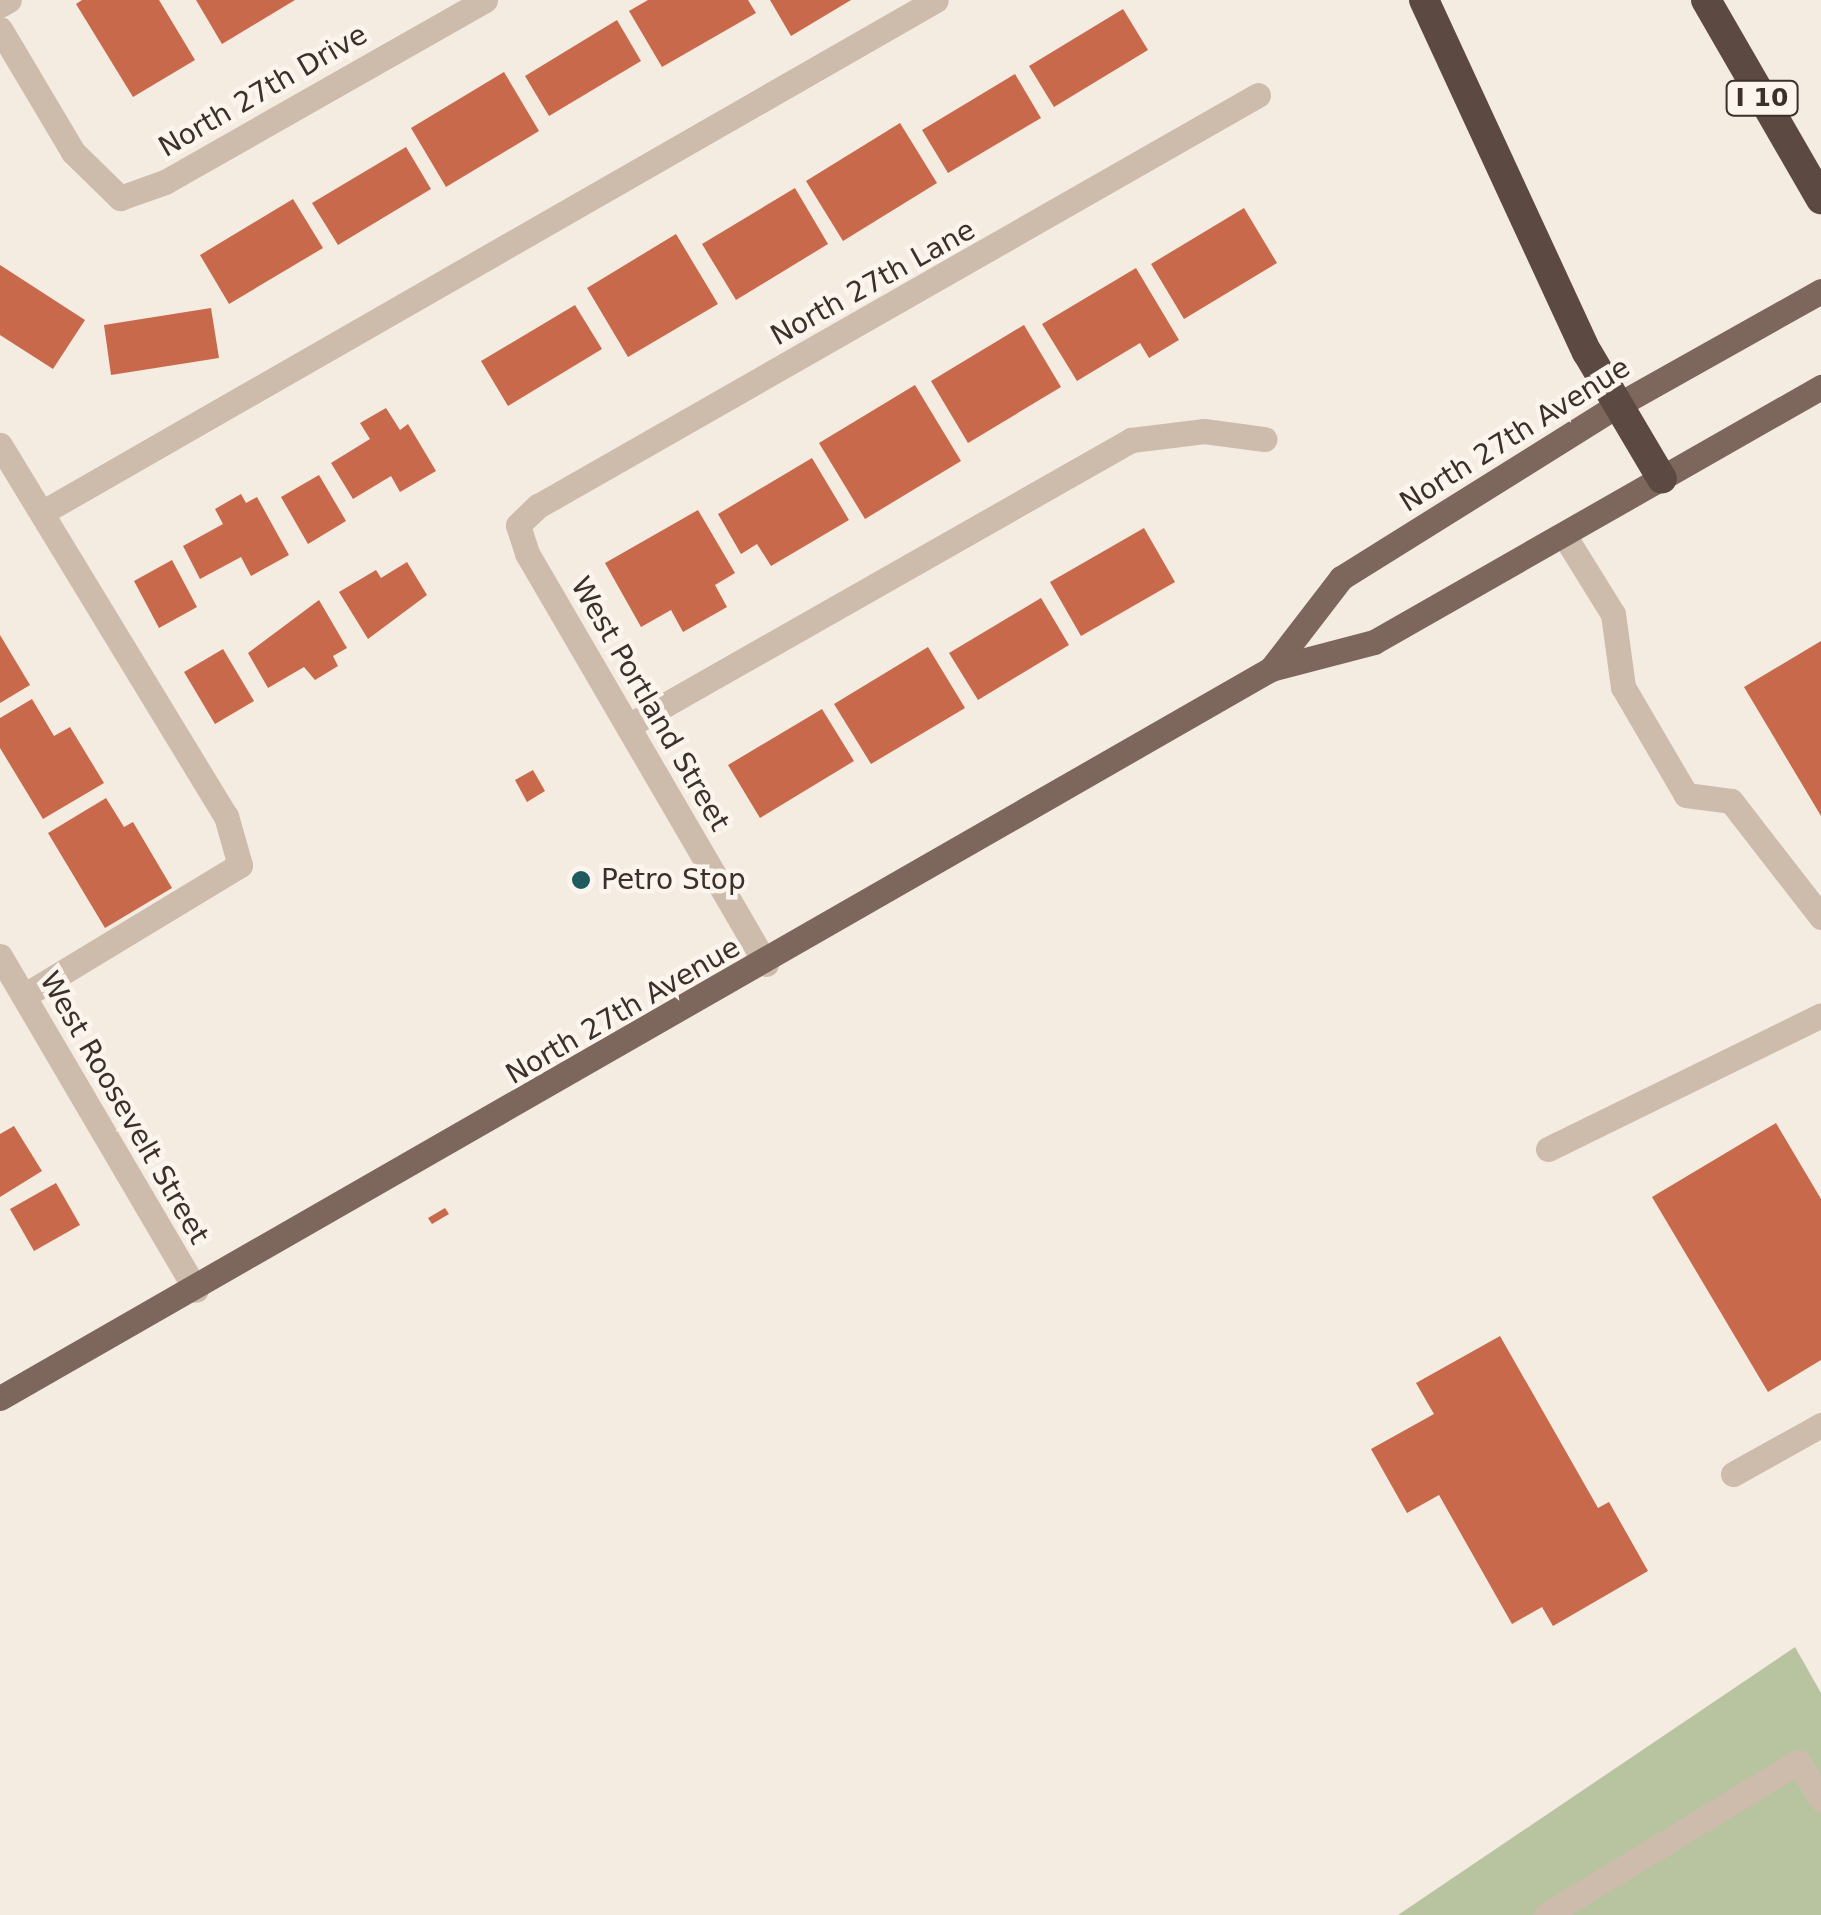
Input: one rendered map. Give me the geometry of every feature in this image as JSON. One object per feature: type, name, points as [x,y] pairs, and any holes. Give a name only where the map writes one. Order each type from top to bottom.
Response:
[{"type":"highway","points":[[1424,0],[1587,352],[1662,479]]},
{"type":"highway","name":"I 10","points":[[1706,0],[1820,197]]},
{"type":"main road","name":"North 27th Avenue","points":[[1272,669],[1340,578],[1618,405],[1821,291]]},
{"type":"main road","name":"North 27th Avenue","points":[[0,1398],[766,964],[1272,669],[1374,642],[1821,387]]},
{"type":"street","points":[[0,5],[9,0]]},
{"type":"street","name":"North 27th Drive","points":[[0,29],[73,152],[120,198],[165,182],[485,0]]},
{"type":"street","points":[[43,512],[936,0]]},
{"type":"street","name":"North 27th Lane","points":[[518,525],[538,506],[1258,94]]},
{"type":"street","points":[[628,726],[1131,440],[1204,431],[1264,438]]},
{"type":"street","points":[[0,445],[226,816],[240,864],[24,996]]},
{"type":"street","name":"West Portland Street","points":[[518,525],[526,553],[766,964]]},
{"type":"street","points":[[1564,535],[1612,614],[1623,687],[1686,795],[1731,801],[1821,917]]},
{"type":"street","name":"West Roosevelt Street","points":[[0,956],[196,1290]]},
{"type":"street","points":[[1548,1149],[1821,1015]]},
{"type":"street","points":[[1733,1474],[1821,1425]]},
{"type":"street","points":[[1546,1915],[1798,1762],[1821,1799]]},
{"type":"green space","points":[[1795,1647],[1821,1693],[1821,1915],[1398,1915]]},
{"type":"building","points":[[82,0],[159,0],[195,60],[133,97],[76,4]]},
{"type":"building","points":[[196,0],[295,0],[222,44]]},
{"type":"building","points":[[648,0],[748,0],[756,13],[662,67],[629,11]]},
{"type":"building","points":[[770,0],[851,0],[791,36]]},
{"type":"building","points":[[1123,9],[1148,50],[1054,107],[1029,66]]},
{"type":"building","points":[[617,20],[641,61],[549,116],[525,76]]},
{"type":"building","points":[[504,72],[539,131],[446,187],[411,128]]},
{"type":"building","points":[[1015,74],[1041,118],[948,173],[922,130]]},
{"type":"building","points":[[900,123],[937,183],[843,241],[806,181]]},
{"type":"building","points":[[406,147],[431,189],[338,245],[312,203]]},
{"type":"building","points":[[795,188],[828,244],[736,300],[702,244]]},
{"type":"building","points":[[293,199],[323,248],[229,304],[200,255]]},
{"type":"building","points":[[1244,208],[1277,263],[1184,319],[1151,264]]},
{"type":"building","points":[[676,234],[718,304],[628,357],[587,288]]},
{"type":"building","points":[[0,265],[85,320],[53,369],[0,335]]},
{"type":"building","points":[[1136,268],[1179,340],[1149,358],[1140,343],[1077,381],[1042,324]]},
{"type":"building","points":[[575,305],[602,349],[508,406],[481,361]]},
{"type":"building","points":[[211,308],[219,358],[111,375],[104,325]]},
{"type":"building","points":[[1024,325],[1061,387],[968,443],[931,381]]},
{"type":"building","points":[[915,385],[961,461],[865,519],[819,443]]},
{"type":"building","points":[[386,408],[400,430],[408,424],[436,471],[400,492],[391,476],[353,499],[331,463],[370,439],[360,423]]},
{"type":"building","points":[[812,458],[849,520],[771,566],[757,544],[741,554],[718,514]]},
{"type":"building","points":[[319,475],[346,521],[308,544],[281,497]]},
{"type":"building","points":[[241,494],[246,503],[257,497],[289,555],[251,576],[241,557],[200,579],[183,546],[223,524],[215,509]]},
{"type":"building","points":[[698,510],[735,573],[715,585],[727,607],[683,632],[671,610],[641,627],[605,563]]},
{"type":"building","points":[[1144,528],[1175,582],[1081,636],[1050,582]]},
{"type":"building","points":[[172,560],[197,607],[159,628],[134,581]]},
{"type":"building","points":[[407,562],[427,595],[368,639],[339,592],[376,570],[381,578]]},
{"type":"building","points":[[1041,598],[1069,645],[978,700],[949,653]]},
{"type":"building","points":[[319,600],[347,648],[333,656],[338,666],[315,680],[304,667],[268,688],[248,653]]},
{"type":"building","points":[[0,635],[30,685],[0,703]]},
{"type":"building","points":[[1821,641],[1821,816],[1744,687]]},
{"type":"building","points":[[928,647],[965,708],[871,764],[834,704]]},
{"type":"building","points":[[223,649],[254,701],[215,724],[184,672]]},
{"type":"building","points":[[32,699],[54,736],[70,727],[104,783],[43,819],[0,748],[0,718]]},
{"type":"building","points":[[822,709],[854,761],[760,818],[728,765]]},
{"type":"building","points":[[533,770],[545,791],[527,802],[515,780]]},
{"type":"building","points":[[106,798],[124,827],[133,822],[172,888],[105,928],[48,833]]},
{"type":"building","points":[[1776,1123],[1821,1199],[1821,1360],[1768,1392],[1652,1197]]},
{"type":"building","points":[[14,1126],[42,1171],[0,1197],[0,1134]]},
{"type":"building","points":[[56,1183],[80,1225],[34,1251],[10,1209]]},
{"type":"building","points":[[445,1208],[449,1214],[432,1224],[428,1218]]},
{"type":"building","points":[[1500,1336],[1598,1508],[1609,1502],[1648,1571],[1553,1626],[1542,1607],[1512,1624],[1439,1495],[1407,1513],[1371,1449],[1434,1414],[1416,1383]]},
{"type":"place","name":"Petro Stop","points":[[581,880]]}]
